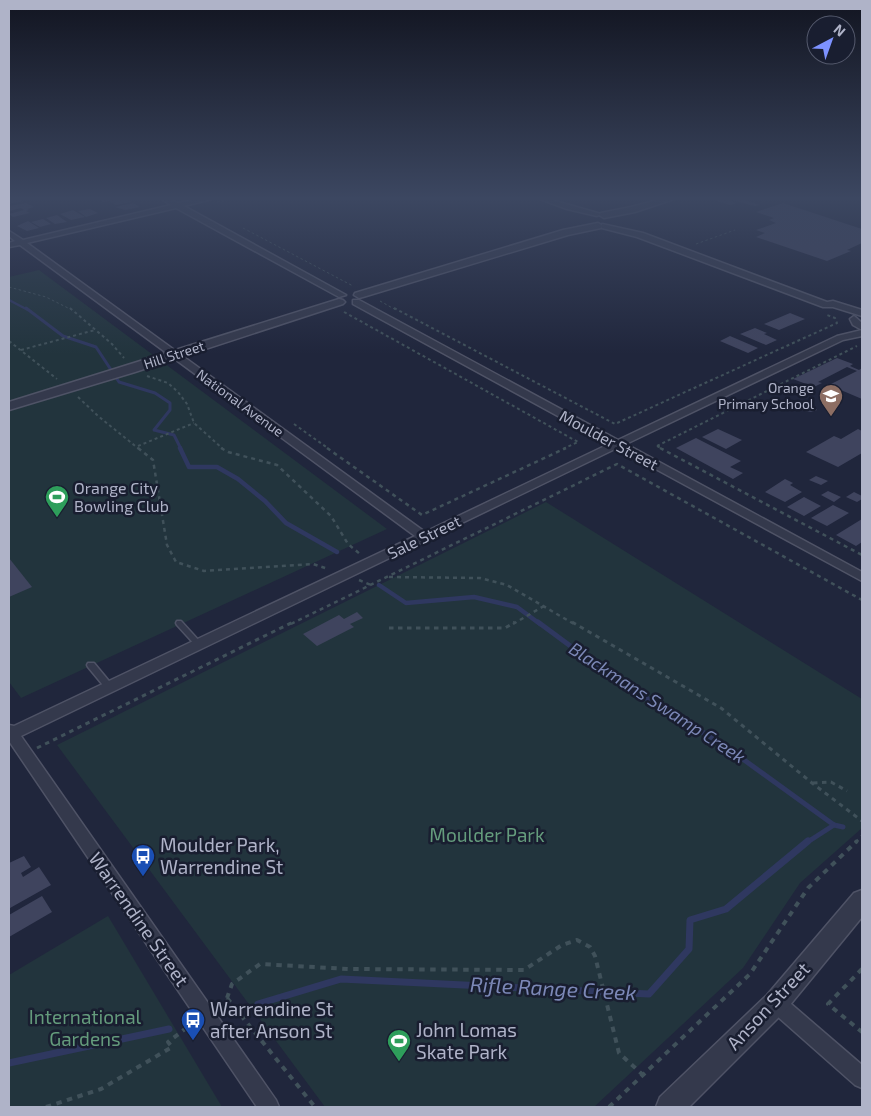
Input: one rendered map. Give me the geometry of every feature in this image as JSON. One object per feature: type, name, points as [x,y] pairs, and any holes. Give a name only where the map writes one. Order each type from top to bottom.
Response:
[{"type":"street","name":"National Avenue","points":[[33,250],[424,537]]},
{"type":"street","points":[[253,250],[342,303],[357,295],[506,250]]},
{"type":"street","points":[[677,250],[823,309],[827,308],[857,323]]},
{"type":"street","name":"Moulder Street","points":[[357,295],[617,444],[862,577]]},
{"type":"street","name":"Hill Street","points":[[9,406],[64,384],[90,382],[342,303]]},
{"type":"street","points":[[823,309],[833,304],[862,313]]},
{"type":"street","name":"Sale Street","points":[[840,338],[857,323],[862,313]]},
{"type":"street","name":"Sale Street","points":[[10,733],[110,688],[840,338],[862,333]]},
{"type":"street","name":"Warrendine Street","points":[[10,733],[269,1107]]},
{"type":"street","name":"Anson Street","points":[[670,1107],[776,1002],[862,900]]},
{"type":"street","points":[[776,1002],[862,1078]]},
{"type":"lane","points":[[179,623],[199,645]]},
{"type":"lane","points":[[91,664],[110,688]]},
{"type":"path","points":[[280,250],[357,295]]},
{"type":"path","points":[[9,287],[50,297],[82,316],[94,330],[119,348],[126,371]]},
{"type":"path","points":[[380,301],[616,424],[837,323],[835,318],[823,309]]},
{"type":"path","points":[[294,424],[422,515],[578,442],[342,303]]},
{"type":"path","points":[[21,350],[94,330]]},
{"type":"path","points":[[9,341],[64,384],[98,416],[138,446],[153,460],[167,545],[176,562],[204,571],[313,564],[372,585]]},
{"type":"path","points":[[862,343],[657,446],[862,555]]},
{"type":"path","points":[[149,377],[168,383],[178,392],[187,404],[194,423],[228,452],[277,466],[284,471],[331,516],[348,544],[371,563]]},
{"type":"path","points":[[138,446],[194,423]]},
{"type":"path","points":[[25,753],[51,743],[617,464],[862,600]]},
{"type":"path","points":[[388,577],[480,578],[507,585],[721,708],[812,783],[862,821]]},
{"type":"path","points":[[388,628],[505,628],[544,606]]},
{"type":"path","points":[[812,783],[831,782],[847,791]]},
{"type":"path","points":[[609,1107],[750,974],[808,888],[862,836]]},
{"type":"path","points":[[46,1107],[101,1089],[172,1047],[168,1042],[227,998],[232,984],[260,964],[348,969],[524,970],[562,945],[577,940],[590,947],[595,956],[619,1053],[643,1075]]},
{"type":"path","points":[[862,969],[828,1004],[862,1032]]},
{"type":"path","points":[[227,998],[315,1107]]},
{"type":"green space","points":[[39,270],[387,529],[21,698],[9,682],[9,277]]},
{"type":"green space","name":"Moulder Park","points":[[546,502],[862,699],[862,828],[800,883],[743,968],[594,1107],[325,1107],[57,745]]},
{"type":"green space","name":"International Gardens","points":[[108,916],[222,1107],[9,1107],[9,975]]},
{"type":"building","points":[[795,250],[851,251],[827,261]]},
{"type":"building","points":[[790,313],[805,319],[779,330],[764,324]]},
{"type":"building","points":[[755,328],[777,340],[766,345],[740,334]]},
{"type":"building","points":[[730,336],[758,348],[748,353],[720,341]]},
{"type":"building","points":[[837,358],[853,364],[850,366],[859,370],[862,368],[862,399],[829,385],[857,371],[847,367],[818,382],[822,383],[814,387],[793,379]]},
{"type":"building","points":[[801,404],[812,405],[817,410],[812,412],[803,411],[799,407]]},
{"type":"building","points":[[718,429],[742,440],[726,449],[702,437]]},
{"type":"building","points":[[858,429],[862,431],[862,453],[838,467],[806,452],[834,436],[841,439]]},
{"type":"building","points":[[696,438],[741,461],[730,467],[743,473],[733,479],[676,448]]},
{"type":"building","points":[[816,476],[828,481],[821,485],[809,480]]},
{"type":"building","points":[[785,479],[793,483],[790,485],[802,492],[785,502],[765,492]]},
{"type":"building","points":[[828,491],[841,497],[834,502],[821,495]]},
{"type":"building","points":[[854,492],[862,496],[862,499],[857,502],[846,497]]},
{"type":"building","points":[[804,497],[821,506],[804,516],[787,507]]},
{"type":"building","points":[[833,505],[849,513],[827,526],[811,518]]},
{"type":"building","points":[[862,519],[862,542],[856,546],[836,535]]},
{"type":"building","points":[[9,558],[32,587],[9,597]]},
{"type":"building","points":[[357,612],[363,618],[350,624],[354,627],[317,646],[303,634],[339,615],[344,619]]},
{"type":"building","points":[[24,856],[31,867],[21,873],[23,877],[39,867],[51,885],[10,908],[9,863]]},
{"type":"building","points":[[42,896],[52,912],[9,937],[9,915]]},
{"type":"waterway","name":"Blackmans Swamp Creek","points":[[9,300],[28,310]]},
{"type":"waterway","name":"Blackmans Swamp Creek","points":[[26,308],[63,336],[96,347],[119,382],[155,393],[170,403],[170,410],[154,430],[174,435],[181,449]]},
{"type":"waterway","name":"Blackmans Swamp Creek","points":[[180,448],[189,467],[217,467],[238,479],[265,501],[286,523],[337,552]]},
{"type":"waterway","name":"Blackmans Swamp Creek","points":[[379,585],[406,603],[474,597],[517,607],[540,624]]},
{"type":"waterway","name":"Blackmans Swamp Creek","points":[[538,622],[615,679],[722,744],[834,825]]},
{"type":"waterway","name":"Rifle Range Creek","points":[[806,843],[834,825]]},
{"type":"waterway","name":"Blackmans Swamp Creek","points":[[834,825],[843,827]]},
{"type":"waterway","name":"Rifle Range Creek","points":[[258,1004],[341,979],[649,994],[689,949],[690,920],[726,909],[808,841]]},
{"type":"waterway","name":"Rifle Range Creek","points":[[9,1063],[169,1029]]},
{"type":"place","name":"Orange Primary School","points":[[831,417]]},
{"type":"place","name":"Orange City Bowling Club","points":[[57,518]]},
{"type":"place","name":"Moulder Park, Warrendine St","points":[[143,877]]},
{"type":"place","name":"Warrendine St after Anson St","points":[[193,1041]]},
{"type":"place","name":"John Lomas Skate Park","points":[[399,1062]]}]
